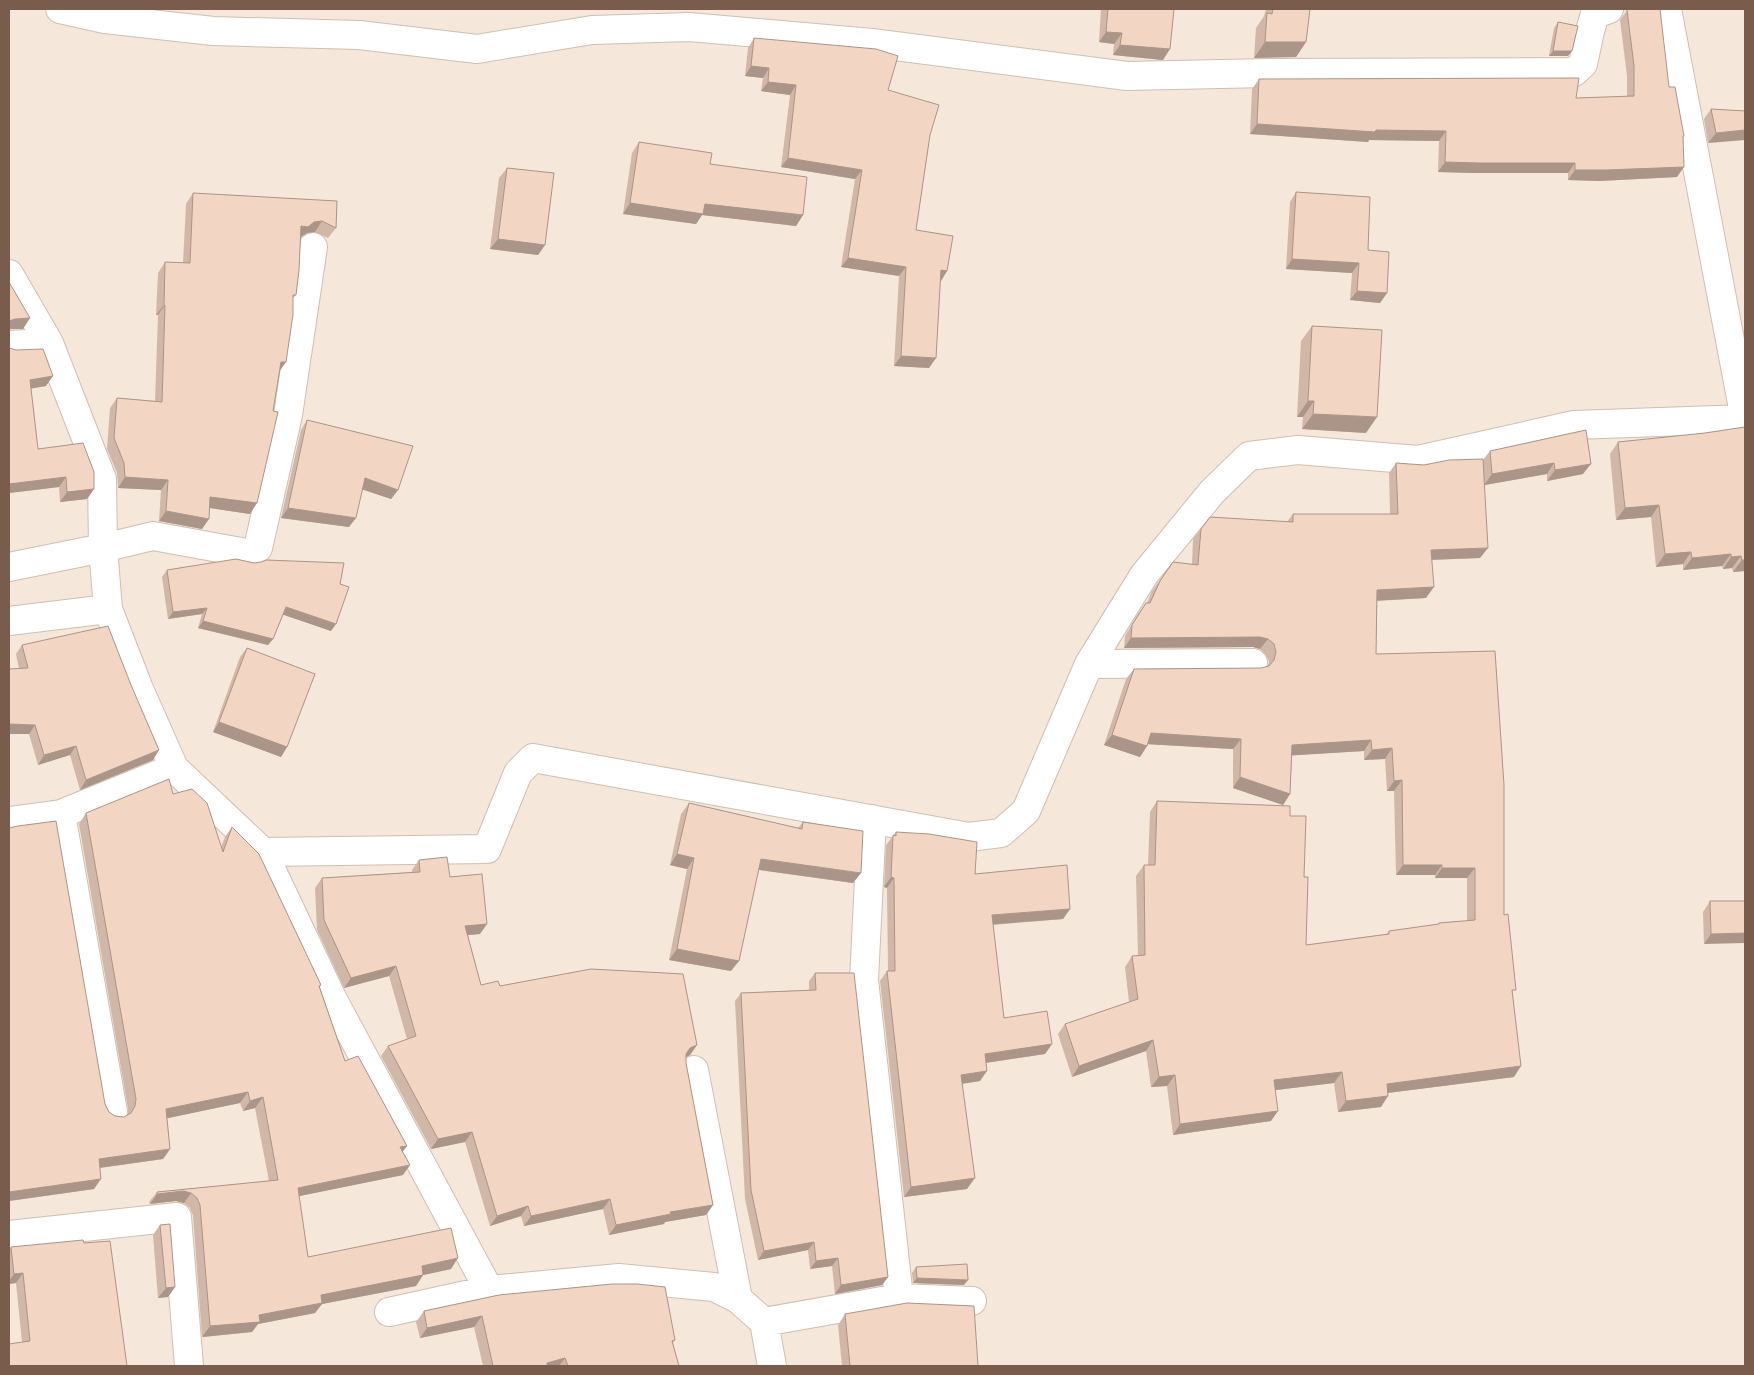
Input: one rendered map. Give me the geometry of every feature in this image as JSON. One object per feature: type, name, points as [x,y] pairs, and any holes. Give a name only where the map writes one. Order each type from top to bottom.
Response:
[{"type":"street","points":[[60,9],[105,19],[212,31],[359,35],[477,49],[592,30],[689,27],[872,43],[1126,76],[1268,73],[1574,72],[1583,64],[1590,30],[1596,14],[1610,9]]},
{"type":"street","points":[[263,852],[487,849],[518,773],[532,758],[969,837],[1000,833],[1026,811],[1089,664],[1144,575],[1212,492],[1249,456],[1298,450],[1418,460],[1574,425],[1745,419],[1667,9]]},
{"type":"street","points":[[9,567],[153,536],[252,554],[258,548],[288,415],[313,247]]},
{"type":"street","points":[[9,274],[49,343],[102,479],[103,548],[108,609],[139,689],[174,768],[263,852],[332,998],[489,1290]]},
{"type":"street","points":[[9,345],[49,343]]},
{"type":"street","points":[[9,622],[108,609]]},
{"type":"street","points":[[1089,664],[1253,663]]},
{"type":"street","points":[[9,821],[61,814],[174,768]]},
{"type":"street","points":[[61,814],[113,1112]]},
{"type":"street","points":[[872,819],[864,980],[899,1298]]},
{"type":"street","points":[[694,1070],[738,1298]]},
{"type":"street","points":[[9,1235],[177,1217],[189,1366]]},
{"type":"street","points":[[389,1312],[489,1290],[619,1278],[714,1287],[738,1298],[764,1322],[772,1366]]},
{"type":"street","points":[[764,1322],[899,1298],[972,1302]]},
{"type":"shaded area","points":[[9,9],[1745,9],[1745,1366],[9,1366]]},
{"type":"building","points":[[1108,9],[1174,9],[1170,49],[1120,45],[1122,33],[1106,32]]},
{"type":"building","points":[[1273,9],[1310,9],[1306,42],[1265,42],[1267,13],[1272,14]]},
{"type":"building","points":[[1628,9],[1660,9],[1669,87],[1675,87],[1684,136],[1684,167],[1575,170],[1575,163],[1445,162],[1446,131],[1376,130],[1375,132],[1257,124],[1259,79],[1579,78],[1576,98],[1634,96],[1634,66]]},
{"type":"building","points":[[1558,22],[1578,26],[1572,51],[1553,51]]},
{"type":"building","points":[[754,38],[876,49],[898,56],[888,90],[939,105],[930,135],[916,230],[953,236],[947,271],[941,270],[936,358],[901,356],[906,267],[848,258],[862,170],[788,158],[796,85],[768,82],[769,68],[751,66]]},
{"type":"building","points":[[1711,109],[1745,111],[1745,130],[1716,133]]},
{"type":"building","points":[[639,142],[712,153],[710,164],[807,177],[803,215],[705,204],[703,214],[630,203]]},
{"type":"building","points":[[507,168],[554,173],[545,245],[498,239]]},
{"type":"building","points":[[1296,192],[1370,197],[1368,250],[1389,252],[1387,293],[1357,291],[1359,263],[1292,259]]},
{"type":"building","points":[[193,193],[337,201],[336,228],[322,221],[314,222],[308,227],[301,226],[299,270],[296,295],[293,295],[293,315],[286,362],[281,362],[273,411],[278,412],[257,503],[210,497],[209,519],[166,511],[168,480],[125,477],[124,463],[114,438],[117,398],[162,402],[165,262],[190,263]]},
{"type":"building","points":[[9,282],[30,318],[9,321]]},
{"type":"building","points":[[1312,326],[1382,330],[1377,417],[1313,414],[1314,401],[1308,401]]},
{"type":"building","points":[[9,348],[16,350],[43,349],[53,376],[30,380],[38,449],[83,443],[94,472],[94,489],[67,492],[66,477],[9,484]]},
{"type":"building","points":[[307,420],[413,446],[398,490],[365,478],[356,518],[288,508]]},
{"type":"building","points":[[1745,427],[1745,560],[1742,560],[1741,556],[1731,557],[1731,554],[1692,558],[1691,552],[1665,554],[1659,505],[1625,508],[1618,442]]},
{"type":"building","points":[[1586,430],[1591,464],[1555,470],[1554,463],[1492,474],[1490,451]]},
{"type":"building","points":[[1483,459],[1488,548],[1431,550],[1434,587],[1377,590],[1376,654],[1495,651],[1504,785],[1504,915],[1508,914],[1516,990],[1512,990],[1521,1066],[1387,1084],[1388,1096],[1346,1101],[1342,1072],[1274,1080],[1278,1111],[1180,1124],[1175,1075],[1159,1077],[1153,1040],[1079,1066],[1065,1024],[1138,999],[1132,956],[1145,955],[1144,865],[1155,865],[1157,801],[1290,806],[1290,816],[1306,816],[1304,877],[1308,877],[1306,945],[1389,934],[1389,931],[1439,923],[1475,920],[1475,868],[1442,868],[1442,865],[1403,865],[1402,780],[1394,781],[1392,748],[1372,750],[1371,740],[1292,745],[1290,794],[1240,777],[1241,739],[1151,733],[1147,746],[1112,735],[1134,669],[1261,668],[1269,666],[1274,660],[1276,652],[1274,644],[1268,639],[1260,637],[1131,638],[1132,625],[1146,603],[1150,603],[1160,581],[1173,562],[1198,565],[1201,529],[1210,517],[1293,522],[1293,514],[1398,514],[1396,463],[1424,465],[1449,460]]},
{"type":"building","points":[[236,559],[254,563],[266,560],[344,563],[340,584],[349,587],[336,624],[286,607],[273,639],[203,621],[207,608],[173,612],[167,570]]},
{"type":"building","points":[[108,626],[159,750],[86,780],[76,746],[44,755],[35,725],[9,724],[9,669],[28,668],[22,645]]},
{"type":"building","points":[[247,648],[315,674],[287,747],[219,722]]},
{"type":"building","points":[[169,779],[173,794],[192,789],[207,803],[223,852],[232,827],[259,854],[321,985],[319,986],[345,1061],[358,1056],[407,1146],[400,1147],[410,1165],[298,1188],[308,1257],[451,1228],[458,1258],[422,1266],[423,1275],[321,1295],[322,1303],[259,1315],[260,1322],[210,1326],[200,1205],[197,1198],[191,1193],[183,1191],[157,1194],[157,1192],[278,1180],[263,1097],[250,1101],[248,1092],[166,1109],[170,1149],[99,1159],[101,1179],[9,1192],[9,828],[56,821],[105,1104],[109,1112],[115,1116],[124,1117],[131,1113],[136,1099],[86,813]]},
{"type":"building","points":[[689,803],[802,829],[803,822],[863,831],[861,873],[761,859],[739,961],[677,949],[694,858],[677,854]]},
{"type":"building","points":[[896,832],[929,834],[977,842],[975,874],[1067,865],[1070,909],[992,915],[1004,1018],[1047,1011],[1052,1044],[985,1054],[987,1071],[961,1075],[975,1178],[911,1187],[887,971],[895,971],[894,878],[891,877],[893,835],[896,836]]},
{"type":"building","points":[[447,857],[450,877],[482,874],[487,924],[465,926],[481,985],[498,981],[500,986],[591,969],[683,974],[697,1045],[690,1048],[686,1054],[686,1063],[713,1205],[670,1212],[671,1214],[616,1225],[610,1199],[531,1216],[528,1206],[497,1216],[472,1132],[438,1139],[388,1046],[416,1036],[396,966],[351,978],[324,920],[322,878],[420,872],[419,860]]},
{"type":"building","points":[[1710,901],[1745,901],[1745,933],[1711,934]]},
{"type":"building","points":[[815,973],[854,973],[888,1277],[841,1285],[838,1258],[816,1261],[814,1242],[764,1251],[751,1190],[741,993],[816,990]]},
{"type":"building","points":[[170,1224],[175,1287],[166,1288],[160,1225]]},
{"type":"building","points":[[83,1240],[84,1243],[110,1241],[127,1366],[9,1366],[9,1344],[30,1341],[23,1273],[14,1274],[11,1247]]},
{"type":"building","points":[[967,1264],[968,1280],[917,1278],[916,1267]]},
{"type":"building","points":[[612,1284],[665,1287],[675,1340],[672,1341],[679,1366],[568,1366],[565,1358],[547,1363],[547,1366],[493,1366],[482,1316],[427,1328],[424,1311],[499,1295]]},
{"type":"building","points":[[907,1303],[974,1306],[978,1366],[850,1366],[845,1314]]}]
